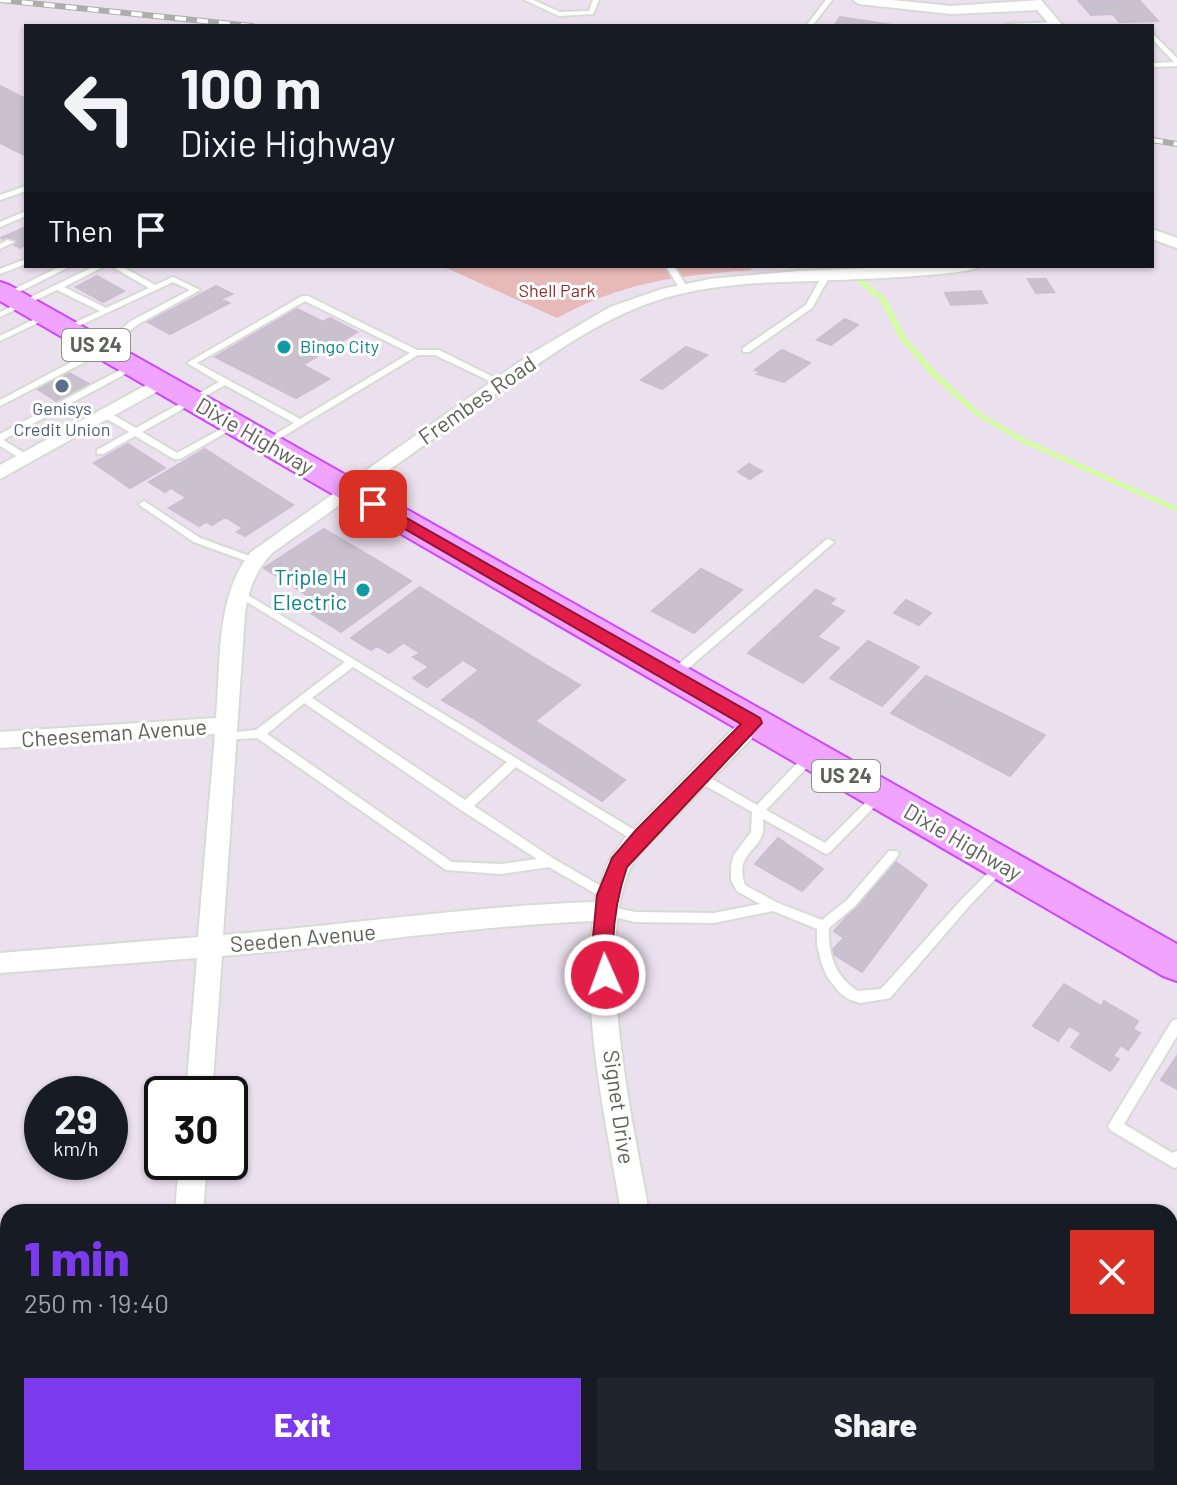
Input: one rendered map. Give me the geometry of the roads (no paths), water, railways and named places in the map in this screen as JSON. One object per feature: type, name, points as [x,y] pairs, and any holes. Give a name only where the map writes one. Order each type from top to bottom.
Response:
[{"type":"main road","name":"Dixie Highway","points":[[21,303],[1177,964]]},
{"type":"street","points":[[859,0],[951,10],[1038,3],[1055,24]]},
{"type":"street","points":[[1154,235],[1177,243]]},
{"type":"street","name":"Frembes Road","points":[[252,560],[501,383],[607,314],[684,289],[944,268]]},
{"type":"street","points":[[0,473],[161,382]]},
{"type":"street","points":[[200,1076],[238,592],[252,560]]},
{"type":"street","name":"Signet Drive","points":[[634,1204],[611,1059],[603,947],[606,903],[619,864],[753,723]]},
{"type":"street","name":"Cheeseman Avenue","points":[[0,740],[227,731]]},
{"type":"street","name":"Seeden Avenue","points":[[0,963],[329,937],[606,903]]},
{"type":"street","points":[[190,1204],[192,1180]]},
{"type":"lane","points":[[528,0],[559,14],[581,15],[591,13],[596,0]]},
{"type":"lane","points":[[811,24],[829,0]]},
{"type":"lane","points":[[1154,37],[1177,63]]},
{"type":"lane","points":[[1154,65],[1177,63]]},
{"type":"lane","points":[[0,196],[24,188]]},
{"type":"lane","points":[[0,225],[24,214]]},
{"type":"lane","points":[[0,247],[10,242]]},
{"type":"lane","points":[[21,303],[25,268]]},
{"type":"lane","points":[[0,339],[21,303],[65,268]]},
{"type":"lane","points":[[21,303],[97,268]]},
{"type":"lane","points":[[119,268],[155,288]]},
{"type":"lane","points":[[671,268],[684,289]]},
{"type":"lane","points":[[746,350],[809,306],[826,276]]},
{"type":"lane","points":[[0,403],[103,349],[134,323],[196,290],[173,279],[106,311],[21,303]]},
{"type":"lane","points":[[57,287],[106,311]]},
{"type":"lane","points":[[301,423],[191,363],[305,298],[416,353]]},
{"type":"lane","points":[[267,443],[416,353],[436,352],[501,383]]},
{"type":"lane","points":[[26,458],[0,440],[133,366]]},
{"type":"lane","points":[[100,452],[225,382]]},
{"type":"lane","points":[[105,414],[177,457],[235,425]]},
{"type":"lane","points":[[144,504],[197,540],[252,560]]},
{"type":"lane","points":[[672,676],[829,542]]},
{"type":"lane","points":[[238,592],[640,839]]},
{"type":"lane","points":[[259,734],[352,662]]},
{"type":"lane","points":[[304,698],[550,862],[606,903],[635,917],[714,918],[774,906]]},
{"type":"lane","points":[[227,731],[259,734],[450,867],[501,869],[550,862]]},
{"type":"lane","points":[[811,756],[758,811],[757,833],[740,855],[737,880],[741,888],[774,906],[823,926]]},
{"type":"lane","points":[[465,807],[515,761]]},
{"type":"lane","points":[[701,778],[826,849],[880,795]]},
{"type":"lane","points":[[893,854],[851,903],[823,926],[822,943],[830,970],[853,995],[885,994],[1003,865]]},
{"type":"lane","points":[[1177,1025],[1115,1126],[1174,1162],[1177,1157]]},
{"type":"railway","points":[[0,0],[233,24]]},
{"type":"railway","points":[[1154,140],[1177,144]]},
{"type":"place","name":"Bingo City","points":[[284,347]]},
{"type":"place","name":"Genisys Credit Union","points":[[62,386]]},
{"type":"place","name":"Triple H Electric","points":[[363,590]]},
{"type":"park label","name":"Shell Park","points":[[557,291]]}]
